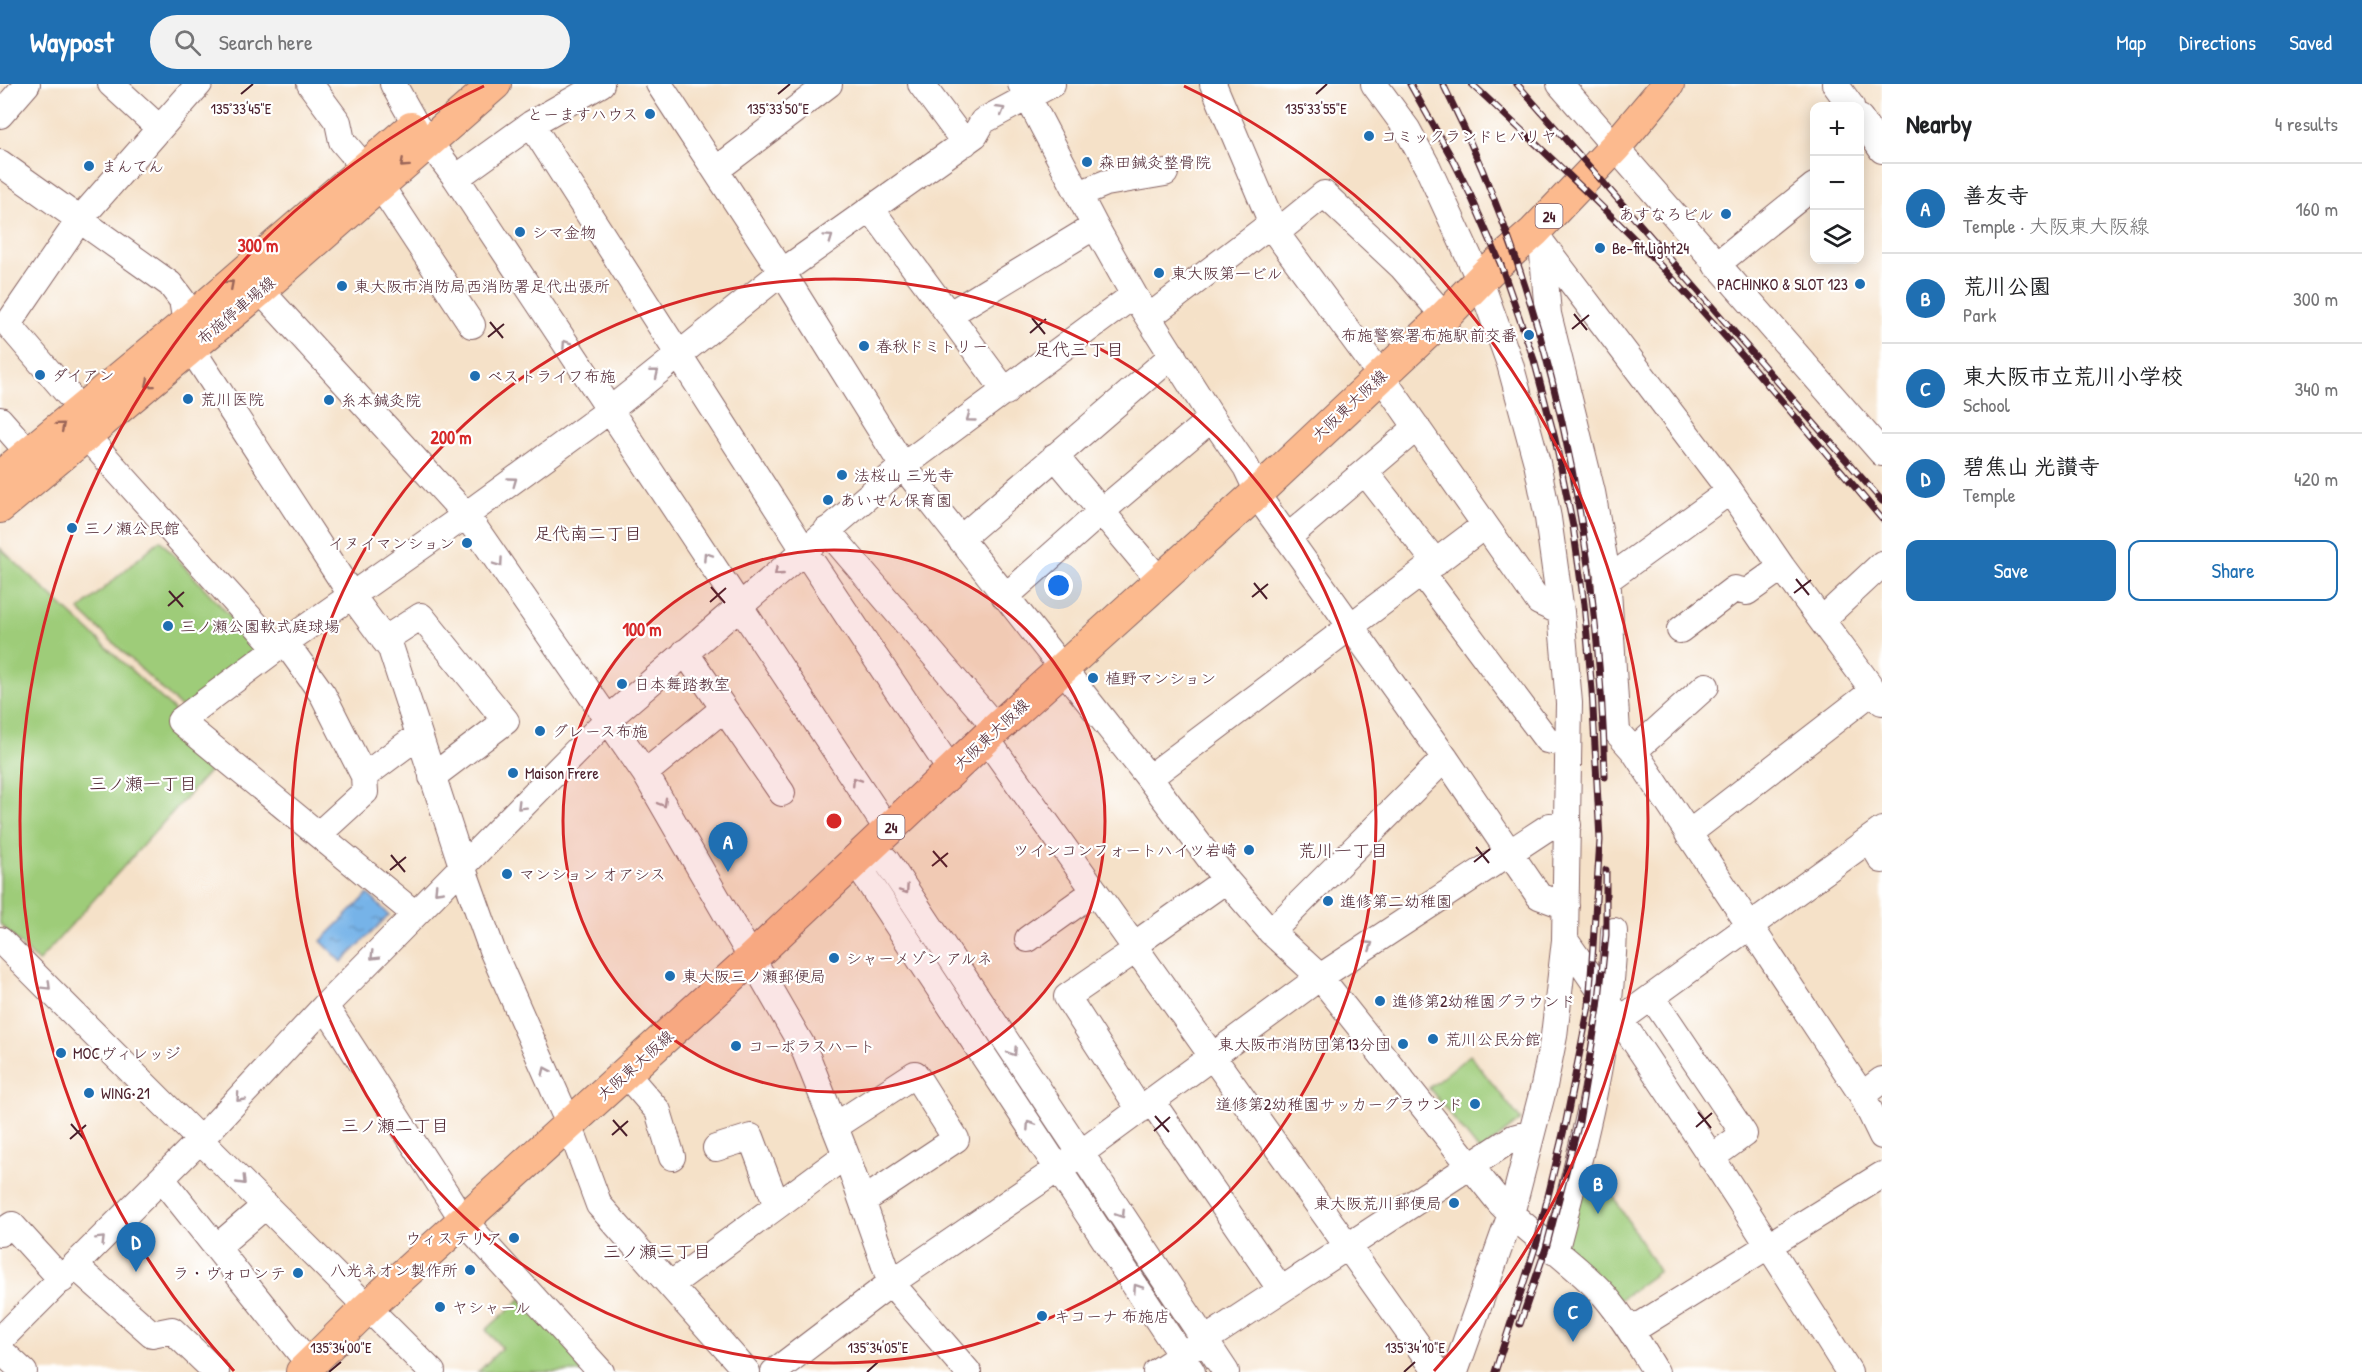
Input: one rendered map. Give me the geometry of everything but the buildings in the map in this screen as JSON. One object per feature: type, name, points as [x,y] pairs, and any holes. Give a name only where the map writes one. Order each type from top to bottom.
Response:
[{"type":"main road","name":"布施停車場線","points":[[423,133],[463,84]]},
{"type":"main road","name":"布施停車場線","points":[[0,507],[86,436],[190,334],[423,133],[495,84]]},
{"type":"main road","name":"大阪東大阪線","points":[[306,1368],[367,1308],[626,1074],[992,733],[1259,491],[1480,281],[1538,238],[1668,84]]},
{"type":"main road","name":"布施停車場線","points":[[0,477],[190,334],[260,290],[373,176]]},
{"type":"street","points":[[0,115],[27,84]]},
{"type":"street","points":[[111,84],[159,128]]},
{"type":"street","points":[[68,394],[8,324],[80,219],[199,84]]},
{"type":"street","points":[[310,84],[338,122],[342,141],[373,176],[472,325]]},
{"type":"street","points":[[393,84],[423,133],[456,178],[888,830]]},
{"type":"street","points":[[456,178],[531,124],[601,84]]},
{"type":"street","points":[[659,84],[782,272],[903,466],[1149,778],[1226,880],[1271,932],[1320,977],[1511,1214],[1604,1295],[1631,1331],[1656,1372]]},
{"type":"street","points":[[921,84],[965,143]]},
{"type":"street","points":[[415,914],[180,720],[610,410],[782,272],[965,143],[975,135],[983,121],[1024,90],[1052,84]]},
{"type":"street","points":[[1213,84],[1274,228],[1381,375],[1539,602],[1561,612]]},
{"type":"street","points":[[1374,84],[1412,139],[1480,281],[1510,364],[1537,463],[1548,518],[1561,612],[1569,703],[1566,906],[1554,1036],[1544,1086],[1511,1214],[1455,1372]]},
{"type":"street","points":[[1560,84],[1882,453]]},
{"type":"street","points":[[716,170],[826,85]]},
{"type":"street","points":[[1024,90],[1134,295],[1246,468],[1264,505],[1445,758],[1539,896],[1566,906]]},
{"type":"street","points":[[531,124],[804,550],[951,771]]},
{"type":"street","points":[[0,162],[170,284],[182,300],[200,362],[352,596],[391,649],[432,777],[492,950],[569,1124],[599,1205],[747,1372]]},
{"type":"street","points":[[1078,194],[1106,183],[1165,172]]},
{"type":"street","points":[[1716,265],[1810,190]]},
{"type":"street","points":[[1149,317],[1324,194],[1402,267],[1434,304]]},
{"type":"street","points":[[871,209],[1006,392]]},
{"type":"street","points":[[950,314],[1095,226]]},
{"type":"street","points":[[1538,238],[1730,491],[1782,567],[1878,696],[1688,834]]},
{"type":"street","points":[[1538,238],[1548,314],[1592,492],[1607,580],[1617,732],[1634,751],[1748,926],[1872,1087],[1882,1136]]},
{"type":"street","points":[[260,290],[466,515],[645,772],[804,1049],[846,1155],[891,1283],[955,1368]]},
{"type":"street","points":[[0,1340],[162,1179],[325,1006],[607,720],[739,604],[903,466],[1006,392],[1134,295]]},
{"type":"street","points":[[960,539],[1173,355]]},
{"type":"street","points":[[1005,597],[1212,418]]},
{"type":"street","points":[[0,420],[29,453]]},
{"type":"street","points":[[1287,538],[1417,428]]},
{"type":"street","points":[[86,436],[281,645],[323,695],[364,776],[365,792],[319,834]]},
{"type":"street","points":[[1055,456],[1160,580]]},
{"type":"street","points":[[1365,472],[1547,740],[1568,744]]},
{"type":"street","points":[[1607,580],[1730,491]]},
{"type":"street","points":[[1149,778],[1485,525]]},
{"type":"street","points":[[827,530],[992,733],[1095,891],[1349,1245],[1437,1372]]},
{"type":"street","points":[[1822,619],[1882,564]]},
{"type":"street","points":[[1680,630],[1734,589],[1747,592],[1782,567]]},
{"type":"street","points":[[384,640],[421,616],[506,721],[432,777]]},
{"type":"street","points":[[685,652],[782,793]]},
{"type":"street","points":[[1634,751],[1706,686]]},
{"type":"street","points":[[645,772],[723,709]]},
{"type":"street","points":[[364,776],[419,735]]},
{"type":"street","points":[[1271,932],[1445,758]]},
{"type":"street","points":[[774,1372],[891,1283],[1081,1153],[1320,977],[1550,826],[1568,825]]},
{"type":"street","points":[[1615,1012],[1652,997],[1748,926],[1878,843]]},
{"type":"street","points":[[1186,1364],[865,876],[864,853],[886,860],[1226,1372]]},
{"type":"street","points":[[1226,880],[1067,998],[1281,1290]]},
{"type":"street","points":[[1028,939],[1095,891]]},
{"type":"street","points":[[1555,1252],[1615,1012],[1614,931]]},
{"type":"street","points":[[1564,940],[1615,1012],[1768,1244],[1849,1372]]},
{"type":"street","points":[[2,950],[201,1139],[432,1372]]},
{"type":"street","points":[[1652,997],[1744,1134],[1711,1158]]},
{"type":"street","points":[[325,1006],[463,1220],[601,1372]]},
{"type":"street","points":[[626,1074],[658,1111],[672,1157]]},
{"type":"street","points":[[835,1126],[915,1074],[956,1139],[863,1201]]},
{"type":"street","points":[[1156,1372],[1186,1364],[1204,1340],[1513,1138],[1531,1133]]},
{"type":"street","points":[[716,1148],[751,1137],[777,1206]]},
{"type":"street","points":[[670,1285],[846,1155]]},
{"type":"street","points":[[1631,1331],[1882,1175]]},
{"type":"street","points":[[162,1179],[217,1247],[306,1368]]},
{"type":"street","points":[[217,1247],[266,1205]]},
{"type":"street","points":[[4,1222],[68,1273],[152,1334],[172,1330],[216,1372]]},
{"type":"street","points":[[0,1350],[24,1372]]},
{"type":"green space","name":"三ノ瀬公園軟式庭球場","points":[[160,540],[255,643],[255,652],[183,709],[79,610]]},
{"type":"green space","points":[[0,548],[175,711],[169,727],[214,766],[38,962],[0,924]]},
{"type":"green space","name":"道修第2幼稚園サッカーグラウンド","points":[[1470,1055],[1521,1120],[1480,1152],[1429,1088]]},
{"type":"green space","points":[[1602,1178],[1659,1271],[1615,1303],[1562,1250],[1582,1179]]},
{"type":"green space","points":[[525,1295],[592,1372],[478,1372],[502,1348],[486,1330]]},
{"type":"water","points":[[368,894],[389,915],[342,962],[321,941]]},
{"type":"railway","points":[[1410,84],[1470,194],[1501,265],[1534,360],[1555,439],[1573,526],[1584,604],[1592,690],[1600,840],[1589,1006],[1566,1121],[1537,1242],[1495,1372]]},
{"type":"railway","points":[[1443,84],[1480,165],[1513,249],[1540,335],[1562,422],[1579,510],[1592,598],[1601,688],[1605,777]]},
{"type":"railway","points":[[1472,84],[1588,193],[1656,261],[1743,356],[1882,519]]},
{"type":"railway","points":[[1517,84],[1882,501]]},
{"type":"railway","points":[[1520,1324],[1546,1248],[1579,1122],[1598,1008],[1606,935],[1606,870]]},
{"type":"place","name":"とーますハウス","points":[[650,114]]},
{"type":"place","name":"コミックランドヒバリヤ","points":[[1369,136]]},
{"type":"place","name":"森田鍼灸整骨院","points":[[1087,162]]},
{"type":"place","name":"まんてん","points":[[89,166]]},
{"type":"place","name":"あすなろビル","points":[[1726,214]]},
{"type":"place","name":"シマ金物","points":[[520,232]]},
{"type":"place","name":"Be-fit light24","points":[[1600,248]]},
{"type":"place","name":"東大阪第一ビル","points":[[1159,273]]},
{"type":"place","name":"PACHINKO & SLOT 123","points":[[1860,284]]},
{"type":"place","name":"東大阪市消防局西消防署足代出張所","points":[[342,286]]},
{"type":"place","name":"布施警察署布施駅前交番","points":[[1529,335]]},
{"type":"place","name":"春秋ドミトリー","points":[[864,346]]},
{"type":"place","name":"ダイアン","points":[[40,375]]},
{"type":"place","name":"ベストライフ布施","points":[[475,376]]},
{"type":"place","name":"荒川医院","points":[[188,399]]},
{"type":"place","name":"糸本鍼灸院","points":[[329,400]]},
{"type":"place","name":"法桜山 三光寺","points":[[842,475]]},
{"type":"place","name":"あいせん保育園","points":[[828,500]]},
{"type":"place","name":"三ノ瀬公民館","points":[[72,528]]},
{"type":"place","name":"イヌイマンション","points":[[467,543]]},
{"type":"place","name":"三ノ瀬公園軟式庭球場","points":[[168,626]]},
{"type":"place","name":"植野マンション","points":[[1093,678]]},
{"type":"place","name":"日本舞踏教室","points":[[622,684]]},
{"type":"place","name":"グレース布施","points":[[540,731]]},
{"type":"place","name":"Maison Frere","points":[[513,773]]},
{"type":"place","name":"ツインコンフォートハイツ岩崎","points":[[1249,850]]},
{"type":"place","name":"善友寺","points":[[728,872]]},
{"type":"place","name":"マンション オアシス","points":[[507,874]]},
{"type":"place","name":"進修第二幼稚園","points":[[1328,901]]},
{"type":"place","name":"シャーメゾン アルネ","points":[[834,958]]},
{"type":"place","name":"東大阪三ノ瀬郵便局","points":[[670,976]]},
{"type":"place","name":"進修第2幼稚園グラウンド","points":[[1380,1001]]},
{"type":"place","name":"荒川公民分館","points":[[1433,1039]]},
{"type":"place","name":"東大阪市消防団第13分団","points":[[1403,1044]]},
{"type":"place","name":"コーポラスハート","points":[[736,1046]]},
{"type":"place","name":"MOCヴィレッジ","points":[[61,1053]]},
{"type":"place","name":"WING•21","points":[[89,1093]]},
{"type":"place","name":"道修第2幼稚園サッカーグラウンド","points":[[1475,1104]]},
{"type":"place","name":"東大阪荒川郵便局","points":[[1454,1203]]},
{"type":"place","name":"荒川公園","points":[[1598,1214]]},
{"type":"place","name":"ウィステリア","points":[[514,1238]]},
{"type":"place","name":"八光ネオン製作所","points":[[470,1270]]},
{"type":"place","name":"碧焦山 光讃寺","points":[[136,1272]]},
{"type":"place","name":"ラ・ヴォロンテ","points":[[298,1273]]},
{"type":"place","name":"ヤシャール","points":[[440,1307]]},
{"type":"place","name":"キコーナ 布施店","points":[[1042,1316]]},
{"type":"place","name":"東大阪市立荒川小学校","points":[[1573,1342]]},
{"type":"district","name":"足代三丁目","points":[[1079,349]]},
{"type":"district","name":"足代南二丁目","points":[[588,533]]},
{"type":"district","name":"三ノ瀬一丁目","points":[[143,783]]},
{"type":"district","name":"荒川一丁目","points":[[1343,850]]},
{"type":"district","name":"三ノ瀬二丁目","points":[[395,1125]]},
{"type":"district","name":"三ノ瀬三丁目","points":[[657,1251]]}]
